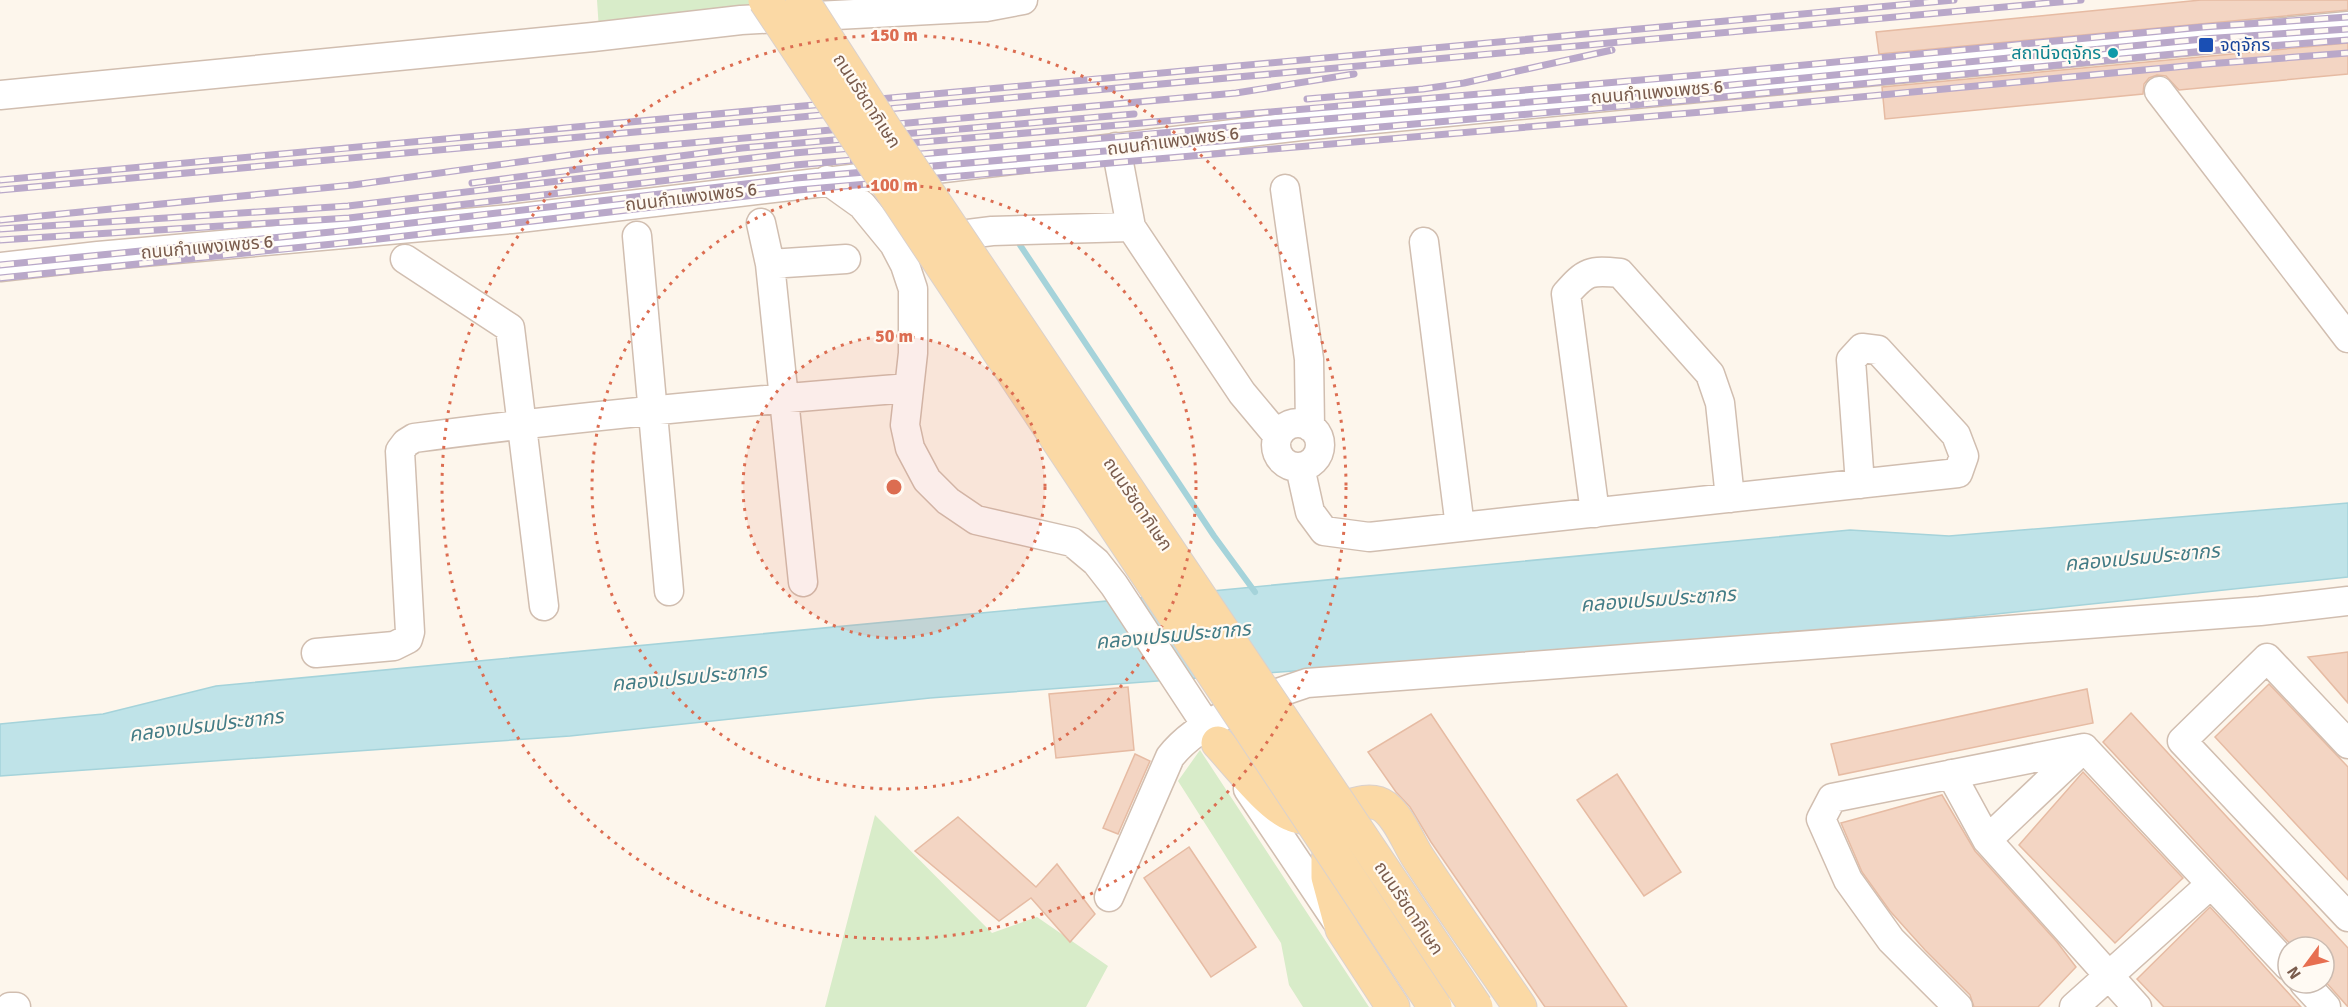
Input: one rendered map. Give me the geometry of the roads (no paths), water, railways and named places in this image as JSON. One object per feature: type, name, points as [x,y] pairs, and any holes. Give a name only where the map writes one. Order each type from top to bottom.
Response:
[{"type":"main road","name":"ถนนรัชดาภิเษก","points":[[765,0],[1435,1007]]},
{"type":"main road","name":"ถนนรัชดาภิเษก","points":[[802,0],[885,129],[1476,1007]]},
{"type":"main road","points":[[824,0],[885,129]]},
{"type":"main road","points":[[1212,734],[1267,796],[1292,815],[1305,818],[1324,816],[1356,803],[1370,802],[1383,806],[1396,820],[1417,856],[1520,1007]]},
{"type":"main road","points":[[1393,1007],[1342,929],[1328,877],[1328,859],[1331,844],[1344,824],[1362,815],[1377,816],[1394,827],[1417,856]]},
{"type":"street","points":[[0,95],[741,20],[986,7],[1023,0]]},
{"type":"street","name":"ถนนกำแพงเพชร 6","points":[[0,267],[512,219],[826,180],[1301,126],[2348,26]]},
{"type":"street","points":[[2159,91],[2348,338]]},
{"type":"street","points":[[1116,147],[1131,227],[1242,393],[1278,436]]},
{"type":"street","points":[[826,180],[862,205],[894,244],[905,265],[913,289],[913,353],[904,425],[910,448],[927,480],[935,490],[976,520],[1072,542],[1096,562],[1114,585],[1342,929]]},
{"type":"street","points":[[1285,189],[1309,359],[1310,427],[1319,439],[1319,446],[1313,460],[1300,467],[1285,463],[1277,451],[1278,436],[1288,425],[1295,423],[1310,427]]},
{"type":"street","points":[[761,223],[770,264],[803,582]]},
{"type":"street","points":[[894,244],[992,231],[1131,227]]},
{"type":"street","points":[[637,236],[669,591]]},
{"type":"street","points":[[1424,242],[1460,528]]},
{"type":"street","points":[[405,259],[510,328],[544,606]]},
{"type":"street","points":[[770,264],[846,259]]},
{"type":"street","points":[[1595,513],[1566,294],[1582,276],[1595,270],[1620,273],[1710,374],[1720,403],[1730,498]]},
{"type":"street","points":[[1300,467],[1310,512],[1324,531],[1370,537],[1460,528],[1730,498],[1860,484],[1958,473],[1964,456],[1956,435],[1878,350],[1862,348],[1851,360],[1860,484]]},
{"type":"street","points":[[315,653],[394,646],[408,639],[410,632],[400,451],[414,438],[523,423],[909,388]]},
{"type":"street","points":[[1109,897],[1170,757],[1186,740],[1212,734],[1275,694],[1307,683],[2260,611],[2348,601]]},
{"type":"street","points":[[2348,744],[2267,658],[2182,741],[2348,917]]},
{"type":"street","points":[[1958,1007],[1891,940],[1848,880],[1821,819],[1832,798],[2084,748]]},
{"type":"street","points":[[1987,840],[2084,748]]},
{"type":"street","points":[[2084,748],[2276,953]]},
{"type":"street","points":[[1951,774],[1987,840],[2137,1007]]},
{"type":"street","points":[[2074,1007],[2211,884]]},
{"type":"street","points":[[2315,995],[2326,1007]]},
{"type":"street","points":[[10,1007],[16,1007]]},
{"type":"water","name":"คลองเปรมประชากร","points":[[2348,503],[2348,577],[1844,630],[930,698],[570,736],[0,776],[0,724],[103,714],[216,686],[1850,530],[1949,536]]},
{"type":"waterway","points":[[1020,245],[1214,536],[1255,592]]},
{"type":"railway","points":[[0,180],[1954,0]]},
{"type":"railway","points":[[0,190],[2081,0]]},
{"type":"railway","points":[[0,229],[348,206],[794,153],[1699,75],[2203,27],[2348,17]]},
{"type":"railway","points":[[0,240],[349,218],[795,165],[1700,88],[2203,39],[2348,29]]},
{"type":"railway","points":[[0,265],[351,230],[796,178],[2348,40]]},
{"type":"railway","points":[[1307,99],[1423,89],[1464,83],[1612,50]]},
{"type":"railway","points":[[0,278],[353,242],[798,190],[1702,112],[2207,64],[2348,53]]},
{"type":"railway","points":[[0,220],[353,185],[591,152],[1236,93],[1354,74]]},
{"type":"railway","points":[[472,183],[742,148],[1134,114]]},
{"type":"place","name":"จตุจักร","points":[[2206,45]]},
{"type":"place","name":"สถานีจตุจักร","points":[[2113,53]]}]
